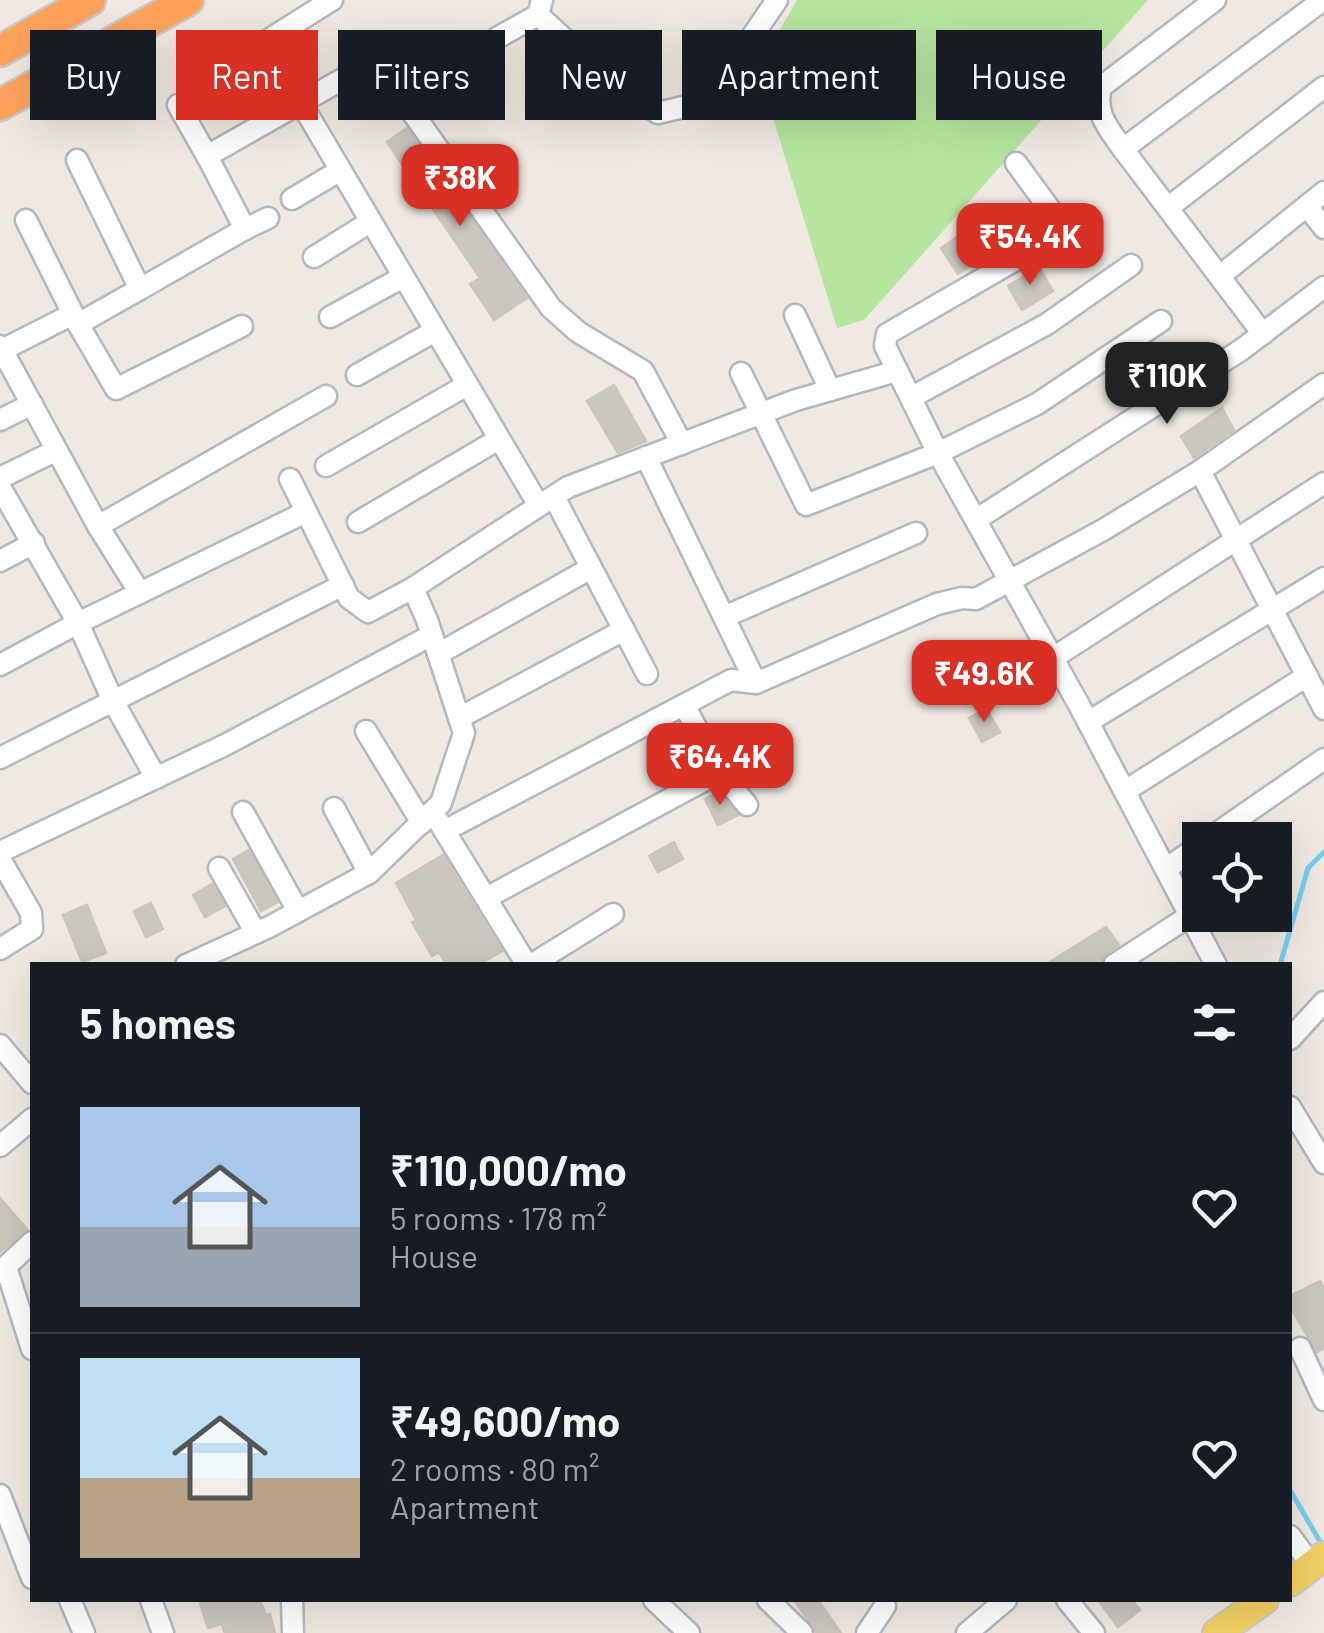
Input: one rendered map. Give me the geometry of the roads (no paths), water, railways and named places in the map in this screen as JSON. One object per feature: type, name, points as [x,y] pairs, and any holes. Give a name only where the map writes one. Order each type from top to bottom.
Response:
[{"type":"highway","points":[[0,52],[90,0]]},
{"type":"highway","points":[[0,105],[188,0]]},
{"type":"main road","points":[[1235,1628],[1262,1602]]},
{"type":"street","points":[[284,30],[332,0]]},
{"type":"street","points":[[682,444],[643,371],[578,332],[550,308],[412,112],[439,78],[540,8],[616,86],[658,113],[708,101],[777,0]]},
{"type":"street","points":[[1216,0],[1101,87],[1097,102],[1123,149],[1263,334]]},
{"type":"street","points":[[1123,149],[1322,0]]},
{"type":"street","points":[[1169,207],[1324,87]]},
{"type":"street","points":[[187,120],[245,229]]},
{"type":"street","points":[[207,156],[271,120]]},
{"type":"street","points":[[309,120],[499,439],[591,568],[647,674]]},
{"type":"street","points":[[78,160],[140,289]]},
{"type":"street","points":[[1016,163],[1060,222],[1057,236],[887,334],[885,346],[938,453],[1182,898]]},
{"type":"street","points":[[292,199],[339,171]]},
{"type":"street","points":[[1220,276],[1324,192]]},
{"type":"street","points":[[1307,206],[1324,228]]},
{"type":"street","points":[[140,593],[98,526],[1,348],[140,289],[268,218]]},
{"type":"street","points":[[26,220],[75,319],[116,389],[242,326]]},
{"type":"street","points":[[314,256],[370,222]]},
{"type":"street","points":[[912,398],[1047,324],[1131,265]]},
{"type":"street","points":[[330,316],[403,277]]},
{"type":"street","points":[[977,518],[1263,334],[1324,288]]},
{"type":"street","points":[[795,314],[830,390]]},
{"type":"street","points":[[741,373],[806,505],[938,453],[1037,404],[1161,320]]},
{"type":"street","points":[[357,376],[435,332]]},
{"type":"street","points":[[290,480],[349,598],[368,612],[413,588],[568,487],[761,414],[897,371]]},
{"type":"street","points":[[446,830],[730,680],[756,682],[937,604],[976,599],[1200,471],[1324,384]]},
{"type":"street","points":[[326,466],[467,385]]},
{"type":"street","points":[[98,526],[326,396]]},
{"type":"street","points":[[0,420],[32,404]]},
{"type":"street","points":[[358,522],[499,439]]},
{"type":"street","points":[[0,478],[55,450]]},
{"type":"street","points":[[646,457],[756,682]]},
{"type":"street","points":[[1200,471],[1324,709]]},
{"type":"street","points":[[1052,658],[1324,484]]},
{"type":"street","points":[[0,487],[78,623],[112,700],[156,778]]},
{"type":"street","points":[[0,665],[306,512]]},
{"type":"street","points":[[724,616],[916,532]]},
{"type":"street","points":[[0,562],[34,543]]},
{"type":"street","points":[[0,949],[32,929],[31,913],[0,856],[591,568]]},
{"type":"street","points":[[1088,722],[1324,578]]},
{"type":"street","points":[[0,758],[343,585]]},
{"type":"street","points":[[193,962],[298,912],[369,872],[441,803],[464,734],[413,588]]},
{"type":"street","points":[[459,718],[624,630]]},
{"type":"street","points":[[1124,791],[1307,676]]},
{"type":"street","points":[[684,705],[720,772],[747,805]]},
{"type":"street","points":[[366,732],[426,818],[446,830],[527,962]]},
{"type":"street","points":[[1234,822],[1324,759]]},
{"type":"street","points":[[486,898],[720,772]]},
{"type":"street","points":[[334,808],[369,872]]},
{"type":"street","points":[[243,812],[298,912]]},
{"type":"street","points":[[1166,868],[1182,857]]},
{"type":"street","points":[[219,868],[256,933]]},
{"type":"street","points":[[534,962],[613,914]]},
{"type":"street","points":[[1119,962],[1182,921]]},
{"type":"street","points":[[1200,932],[1214,962]]},
{"type":"street","points":[[1292,1037],[1324,1002]]},
{"type":"street","points":[[0,1047],[28,1070]]},
{"type":"street","points":[[1292,1110],[1324,1162]]},
{"type":"street","points":[[0,1146],[30,1120]]},
{"type":"street","points":[[30,1244],[3,1270],[30,1343]]},
{"type":"street","points":[[1300,1348],[1324,1400]]},
{"type":"street","points":[[0,1496],[30,1573]]},
{"type":"street","points":[[1292,1539],[1312,1566]]},
{"type":"street","points":[[71,1602],[84,1633]]},
{"type":"street","points":[[152,1602],[162,1633]]},
{"type":"street","points":[[292,1602],[293,1633]]},
{"type":"street","points":[[656,1602],[689,1633]]},
{"type":"street","points":[[770,1602],[802,1633]]},
{"type":"street","points":[[968,1633],[1004,1602]]},
{"type":"street","points":[[1068,1602],[1085,1630]]},
{"type":"street","points":[[868,1633],[885,1606]]},
{"type":"waterway","points":[[1281,962],[1308,868],[1324,852]]},
{"type":"waterway","points":[[1292,1493],[1322,1545]]}]
